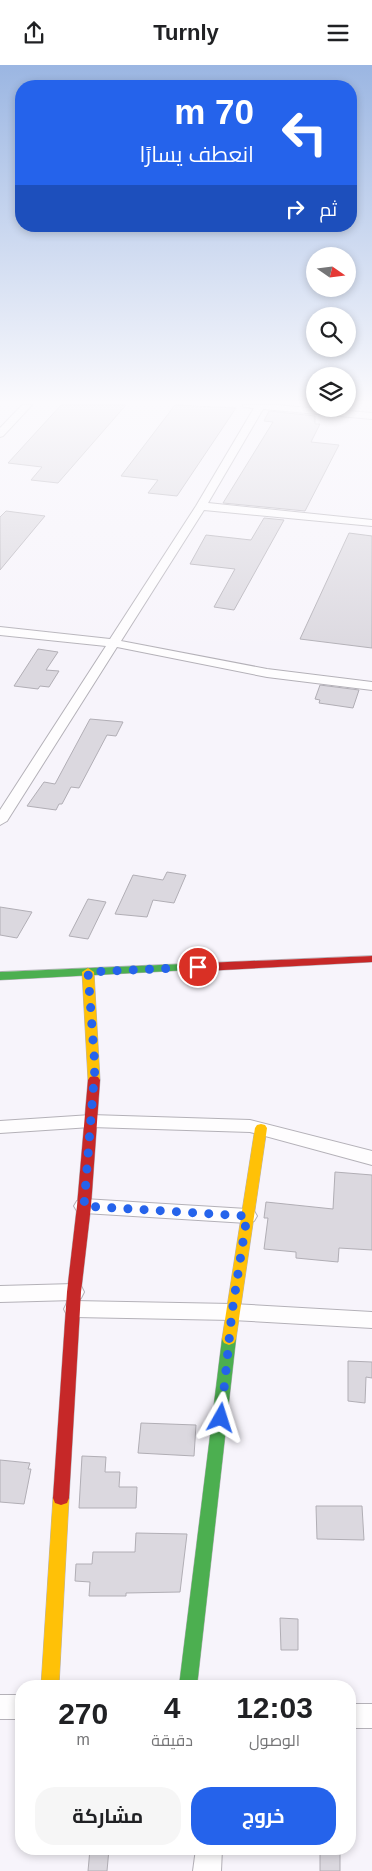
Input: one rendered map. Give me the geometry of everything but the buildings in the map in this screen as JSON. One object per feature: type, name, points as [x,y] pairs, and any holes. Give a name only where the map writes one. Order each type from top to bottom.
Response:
[{"type":"street","points":[[0,821],[210,489]]},
{"type":"street","points":[[201,505],[372,523]]},
{"type":"street","points":[[0,631],[114,643],[267,673],[372,686]]},
{"type":"street","points":[[0,976],[372,959]]},
{"type":"street","points":[[50,1680],[74,1300],[84,1206],[95,1067],[88,972]]},
{"type":"street","points":[[0,1127],[91,1121],[261,1128],[372,1158]]},
{"type":"street","points":[[189,1680],[232,1312],[261,1128]]},
{"type":"street","points":[[84,1206],[247,1216]]},
{"type":"street","points":[[0,1294],[232,1312],[372,1320]]},
{"type":"street","points":[[356,1715],[372,1716]]},
{"type":"street","points":[[207,1871],[208,1855]]},
{"type":"traffic: fast","points":[[0,976],[205,967]]},
{"type":"traffic: fast","points":[[189,1680],[229,1339]]},
{"type":"traffic: slow","points":[[88,972],[94,1080]]},
{"type":"traffic: slow","points":[[229,1339],[261,1128]]},
{"type":"traffic: slow","points":[[50,1680],[61,1498]]},
{"type":"traffic: jam","points":[[205,967],[372,959]]},
{"type":"traffic: jam","points":[[61,1498],[74,1292],[84,1206],[94,1080]]},
{"type":"route","points":[[198,967],[88,972],[95,1067],[84,1206],[247,1216],[232,1312],[221,1418]]}]
